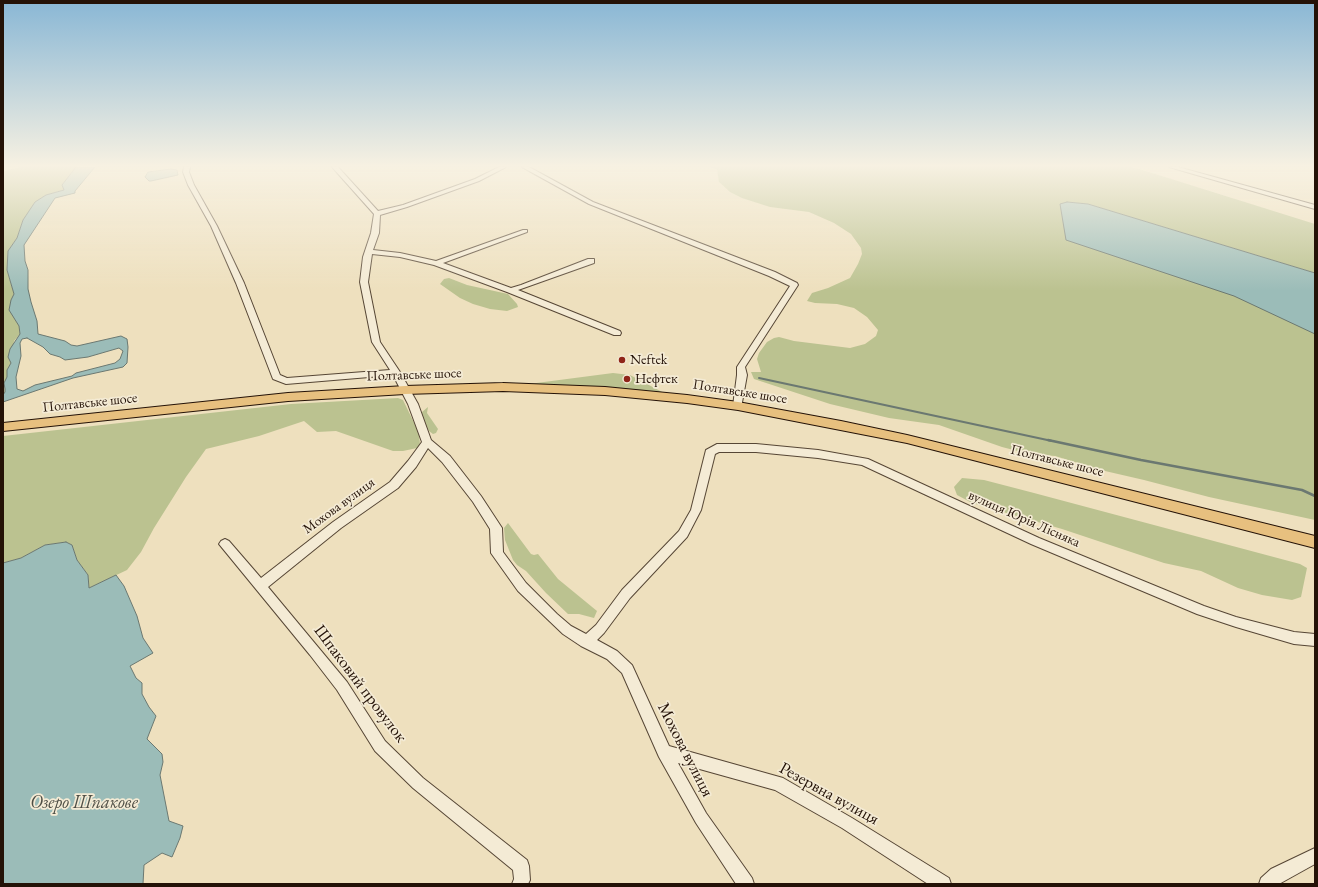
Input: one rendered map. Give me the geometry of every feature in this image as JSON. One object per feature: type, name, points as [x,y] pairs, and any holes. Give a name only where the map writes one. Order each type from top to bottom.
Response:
[{"type":"main road","name":"Полтавське шосе","points":[[3,427],[241,401],[404,390],[503,387],[605,390],[738,406],[907,439],[1315,542]]},
{"type":"street","points":[[204,208],[214,226],[240,283],[274,374],[280,379],[286,380],[396,372]]},
{"type":"street","points":[[372,208],[377,214],[397,208]]},
{"type":"street","points":[[608,208],[772,274],[794,285],[741,367],[742,375],[738,406]]},
{"type":"street","name":"Мохова вулиця","points":[[377,214],[375,233],[366,262],[364,282],[376,342],[396,372],[404,390],[413,404],[427,442],[446,459],[477,499],[496,528],[497,553],[522,587],[567,630],[586,642],[612,655],[626,669],[664,752],[701,818],[746,884]]},
{"type":"street","points":[[436,263],[525,231]]},
{"type":"street","points":[[370,252],[400,255],[436,263],[510,290],[616,333]]},
{"type":"street","points":[[510,290],[523,287],[591,261]]},
{"type":"street","name":"Мохова вулиця","points":[[260,586],[337,525],[394,485],[412,464],[427,442]]},
{"type":"street","name":"вулиця Юрія Лісняка","points":[[586,642],[600,629],[626,594],[684,534],[696,510],[710,453],[717,448],[756,448],[818,454],[864,462],[1035,542],[1201,610],[1236,622],[1294,638],[1315,640]]},
{"type":"street","name":"Шпаковий провулок","points":[[225,544],[315,651],[342,686],[380,746],[418,783],[521,866],[522,880],[520,884]]},
{"type":"street","name":"Резервна вулиця","points":[[664,752],[729,771],[778,783],[847,823],[943,884]]},
{"type":"street","points":[[1267,884],[1277,875],[1315,856]]},
{"type":"green space","points":[[3,208],[31,208],[23,220],[17,238],[8,251],[7,270],[14,294],[11,300],[20,334],[14,341],[11,363],[7,370],[7,377],[4,383],[5,393],[3,395]]},
{"type":"green space","points":[[781,208],[1084,208],[1315,298],[1315,520],[1209,497],[1105,471],[1055,456],[1029,454],[1002,447],[939,425],[889,418],[830,404],[754,379],[751,372],[761,372],[757,359],[759,353],[767,342],[774,338],[779,337],[794,341],[850,348],[865,344],[876,336],[878,330],[867,317],[854,308],[837,304],[807,301],[812,293],[828,288],[850,278],[862,254],[861,248],[851,234],[834,223],[809,212]]},
{"type":"green space","points":[[1102,208],[1265,208],[1315,224],[1315,273]]},
{"type":"green space","points":[[449,278],[467,285],[508,294],[518,307],[507,311],[490,309],[473,304],[460,298],[440,284],[444,279]]},
{"type":"green space","points":[[613,373],[630,375],[664,393],[611,388],[521,385]]},
{"type":"green space","points":[[398,398],[403,400],[419,433],[420,445],[417,448],[403,451],[393,451],[336,431],[317,432],[304,421],[259,436],[206,449],[186,477],[154,528],[141,552],[127,570],[89,588],[88,575],[77,560],[72,545],[66,542],[45,545],[21,558],[3,563],[3,436],[291,404]]},
{"type":"green space","points":[[428,407],[427,413],[438,429],[436,433],[433,434],[429,431],[421,416],[422,412]]},
{"type":"green space","points":[[962,478],[984,480],[1300,564],[1307,568],[1301,597],[1292,600],[1262,595],[1238,588],[1201,571],[1164,563],[1062,529],[972,503],[957,495],[954,487]]},
{"type":"green space","points":[[508,523],[531,554],[538,554],[558,579],[597,611],[594,618],[579,614],[568,614],[526,571],[517,565],[513,560],[505,540],[504,528]]},
{"type":"water","points":[[31,208],[48,208],[24,245],[25,261],[28,270],[28,289],[37,321],[38,334],[65,341],[71,345],[77,346],[121,336],[127,339],[127,363],[123,367],[73,378],[3,402],[3,395],[5,392],[4,383],[7,377],[7,370],[11,363],[8,357],[10,349],[20,334],[19,326],[9,310],[14,294],[7,270],[8,251],[17,238],[23,220]],"holes":[[[27,338],[43,347],[50,354],[65,360],[88,357],[119,348],[123,351],[120,359],[115,363],[35,385],[23,391],[17,389],[16,377],[21,356],[20,343],[22,339]]]},
{"type":"water","points":[[1061,208],[1102,208],[1315,273],[1315,334],[1234,296],[1066,240]]},
{"type":"water","name":"Озеро Шпакове","points":[[66,542],[72,545],[77,560],[88,575],[89,588],[116,575],[124,586],[137,616],[143,638],[153,653],[130,666],[136,678],[142,683],[142,694],[156,716],[147,739],[162,754],[163,762],[160,775],[169,821],[183,826],[172,857],[162,853],[144,865],[143,884],[3,884],[3,563],[21,558],[45,545]]},
{"type":"waterway","points":[[759,378],[1052,441]]},
{"type":"waterway","points":[[1048,440],[1141,460],[1302,490],[1315,496]]},
{"type":"place","name":"Neftek","points":[[622,360]]},
{"type":"place","name":"Нефтек","points":[[627,379]]}]
